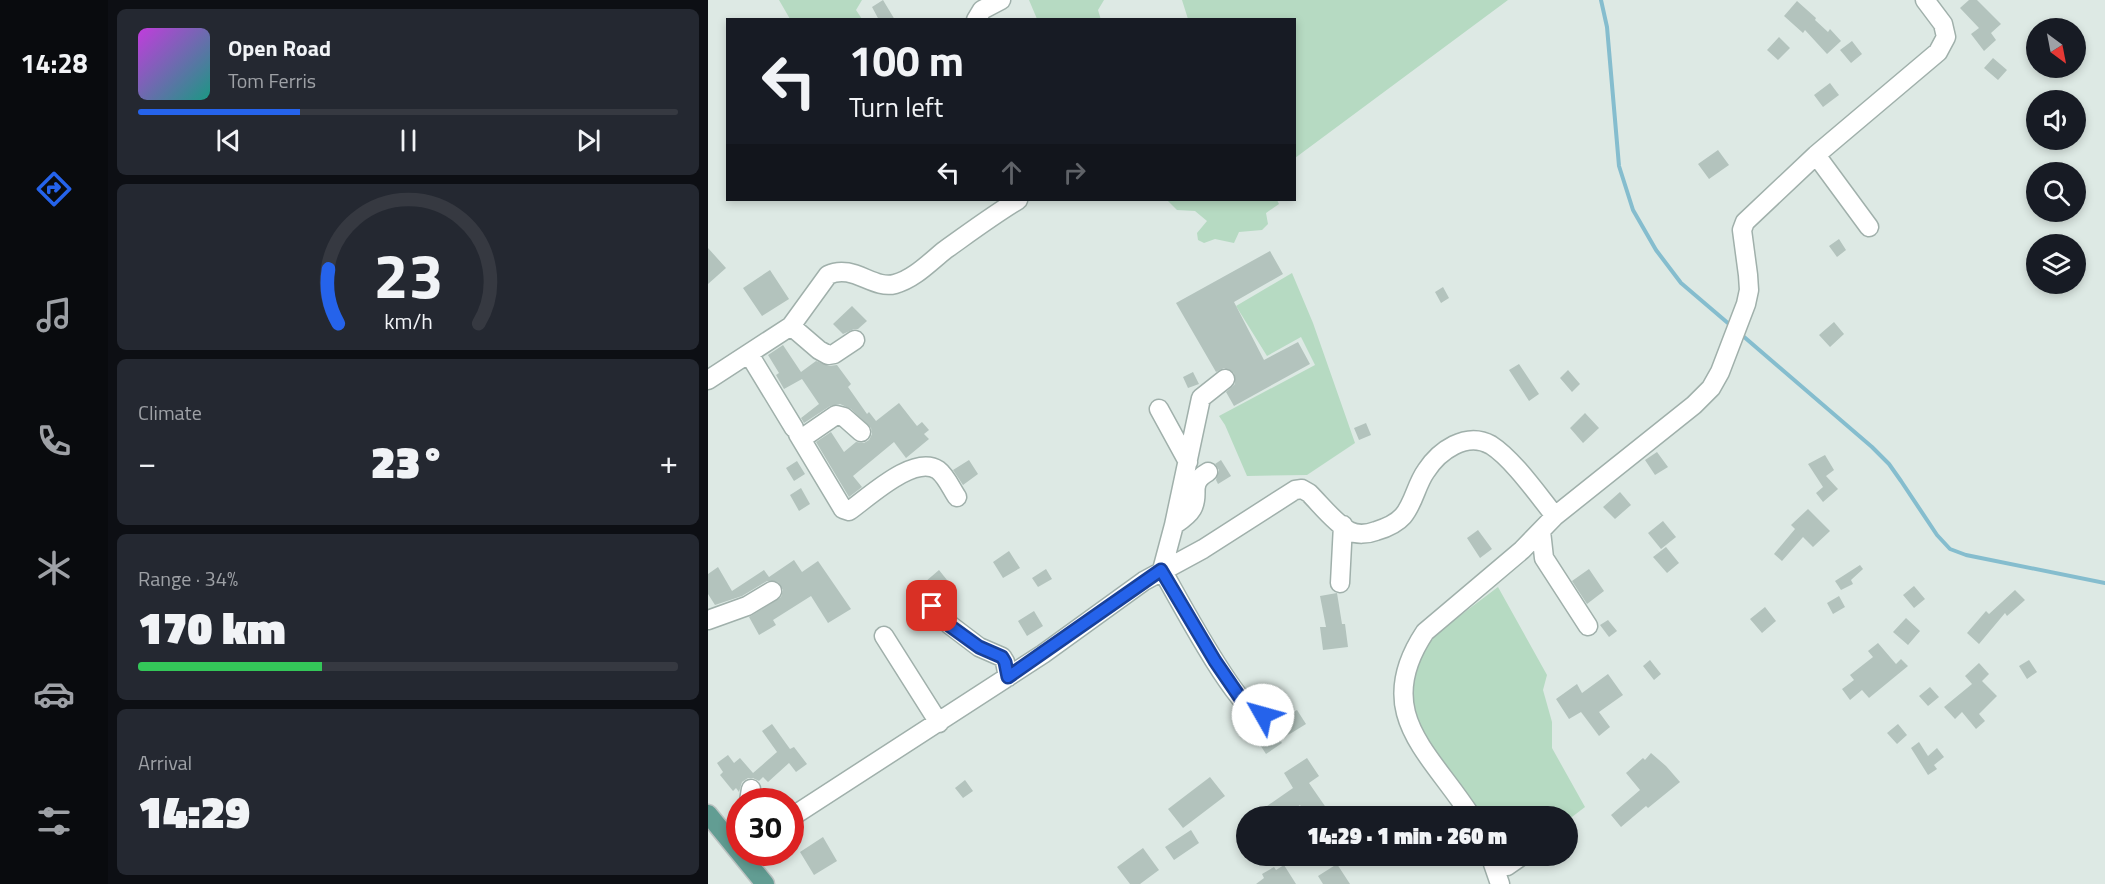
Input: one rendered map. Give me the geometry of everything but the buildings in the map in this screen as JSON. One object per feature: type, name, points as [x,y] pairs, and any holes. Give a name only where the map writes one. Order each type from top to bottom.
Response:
[{"type":"main road","points":[[708,814],[726,834]]},
{"type":"main road","points":[[752,866],[765,884]]},
{"type":"street","points":[[977,18],[982,10],[1001,0]]},
{"type":"street","points":[[1464,806],[1417,742],[1405,712],[1405,682],[1414,649],[1425,632],[1522,550],[1556,516],[1694,405],[1711,388],[1720,372],[1746,304],[1749,290],[1742,230],[1745,222],[1816,154],[1938,52],[1946,37],[1942,24],[1925,0]]},
{"type":"street","points":[[1816,154],[1869,227]]},
{"type":"street","points":[[708,380],[791,326],[828,275],[843,272],[883,285],[899,283],[914,275],[1016,201]]},
{"type":"street","points":[[791,326],[828,355],[834,354],[855,340]]},
{"type":"street","points":[[749,354],[843,509],[849,510],[903,473],[920,466],[939,471],[957,496]]},
{"type":"street","points":[[1225,379],[1201,398],[1174,525],[1161,570],[1215,661],[1241,699],[1256,713],[1279,716]]},
{"type":"street","points":[[1158,409],[1188,462]]},
{"type":"street","points":[[798,434],[836,415],[844,417],[861,432]]},
{"type":"street","points":[[804,809],[1008,677],[1161,570],[1203,549],[1295,490],[1302,489],[1309,494],[1350,532],[1367,534],[1389,527],[1403,516],[1426,471],[1446,448],[1462,441],[1475,440],[1489,444],[1502,454],[1556,516]]},
{"type":"street","points":[[1174,525],[1191,511],[1195,502],[1196,483],[1201,476],[1209,472]]},
{"type":"street","points":[[1340,583],[1343,525]]},
{"type":"street","points":[[1541,531],[1544,558],[1588,626]]},
{"type":"street","points":[[708,620],[747,606],[772,591]]},
{"type":"street","points":[[932,606],[950,626],[979,647],[1002,657],[1008,677]]},
{"type":"street","points":[[884,636],[939,723]]},
{"type":"street","points":[[1494,866],[1500,884]]},
{"type":"green space","points":[[779,0],[862,0],[856,10],[861,18],[789,18]]},
{"type":"green space","points":[[1029,0],[1104,0],[1098,10],[1100,18],[1037,18]]},
{"type":"green space","points":[[1182,0],[1508,0],[1296,157],[1296,18],[1188,18]]},
{"type":"green space","points":[[1168,201],[1278,201],[1279,204],[1266,213],[1268,224],[1262,230],[1239,232],[1234,243],[1215,239],[1204,243],[1198,240],[1197,233],[1207,221],[1195,211],[1177,210]]},
{"type":"green space","points":[[1292,273],[1313,323],[1355,443],[1307,475],[1247,476],[1219,416],[1315,365],[1301,337],[1267,356],[1236,306]]},
{"type":"green space","points":[[1498,587],[1547,675],[1543,690],[1552,722],[1552,748],[1585,807],[1578,812],[1578,806],[1460,806],[1422,748],[1410,698],[1413,670],[1425,642]]},
{"type":"waterway","points":[[1601,0],[1607,27],[1619,166],[1633,210],[1656,250],[1681,283],[1729,324]]},
{"type":"waterway","points":[[1743,336],[1889,464],[1937,535],[1950,549],[1966,555],[2105,583]]},
{"type":"route","points":[[932,606],[950,626],[979,647],[1002,657],[1008,677],[1161,570],[1215,661],[1241,699],[1256,713],[1263,715]]}]
